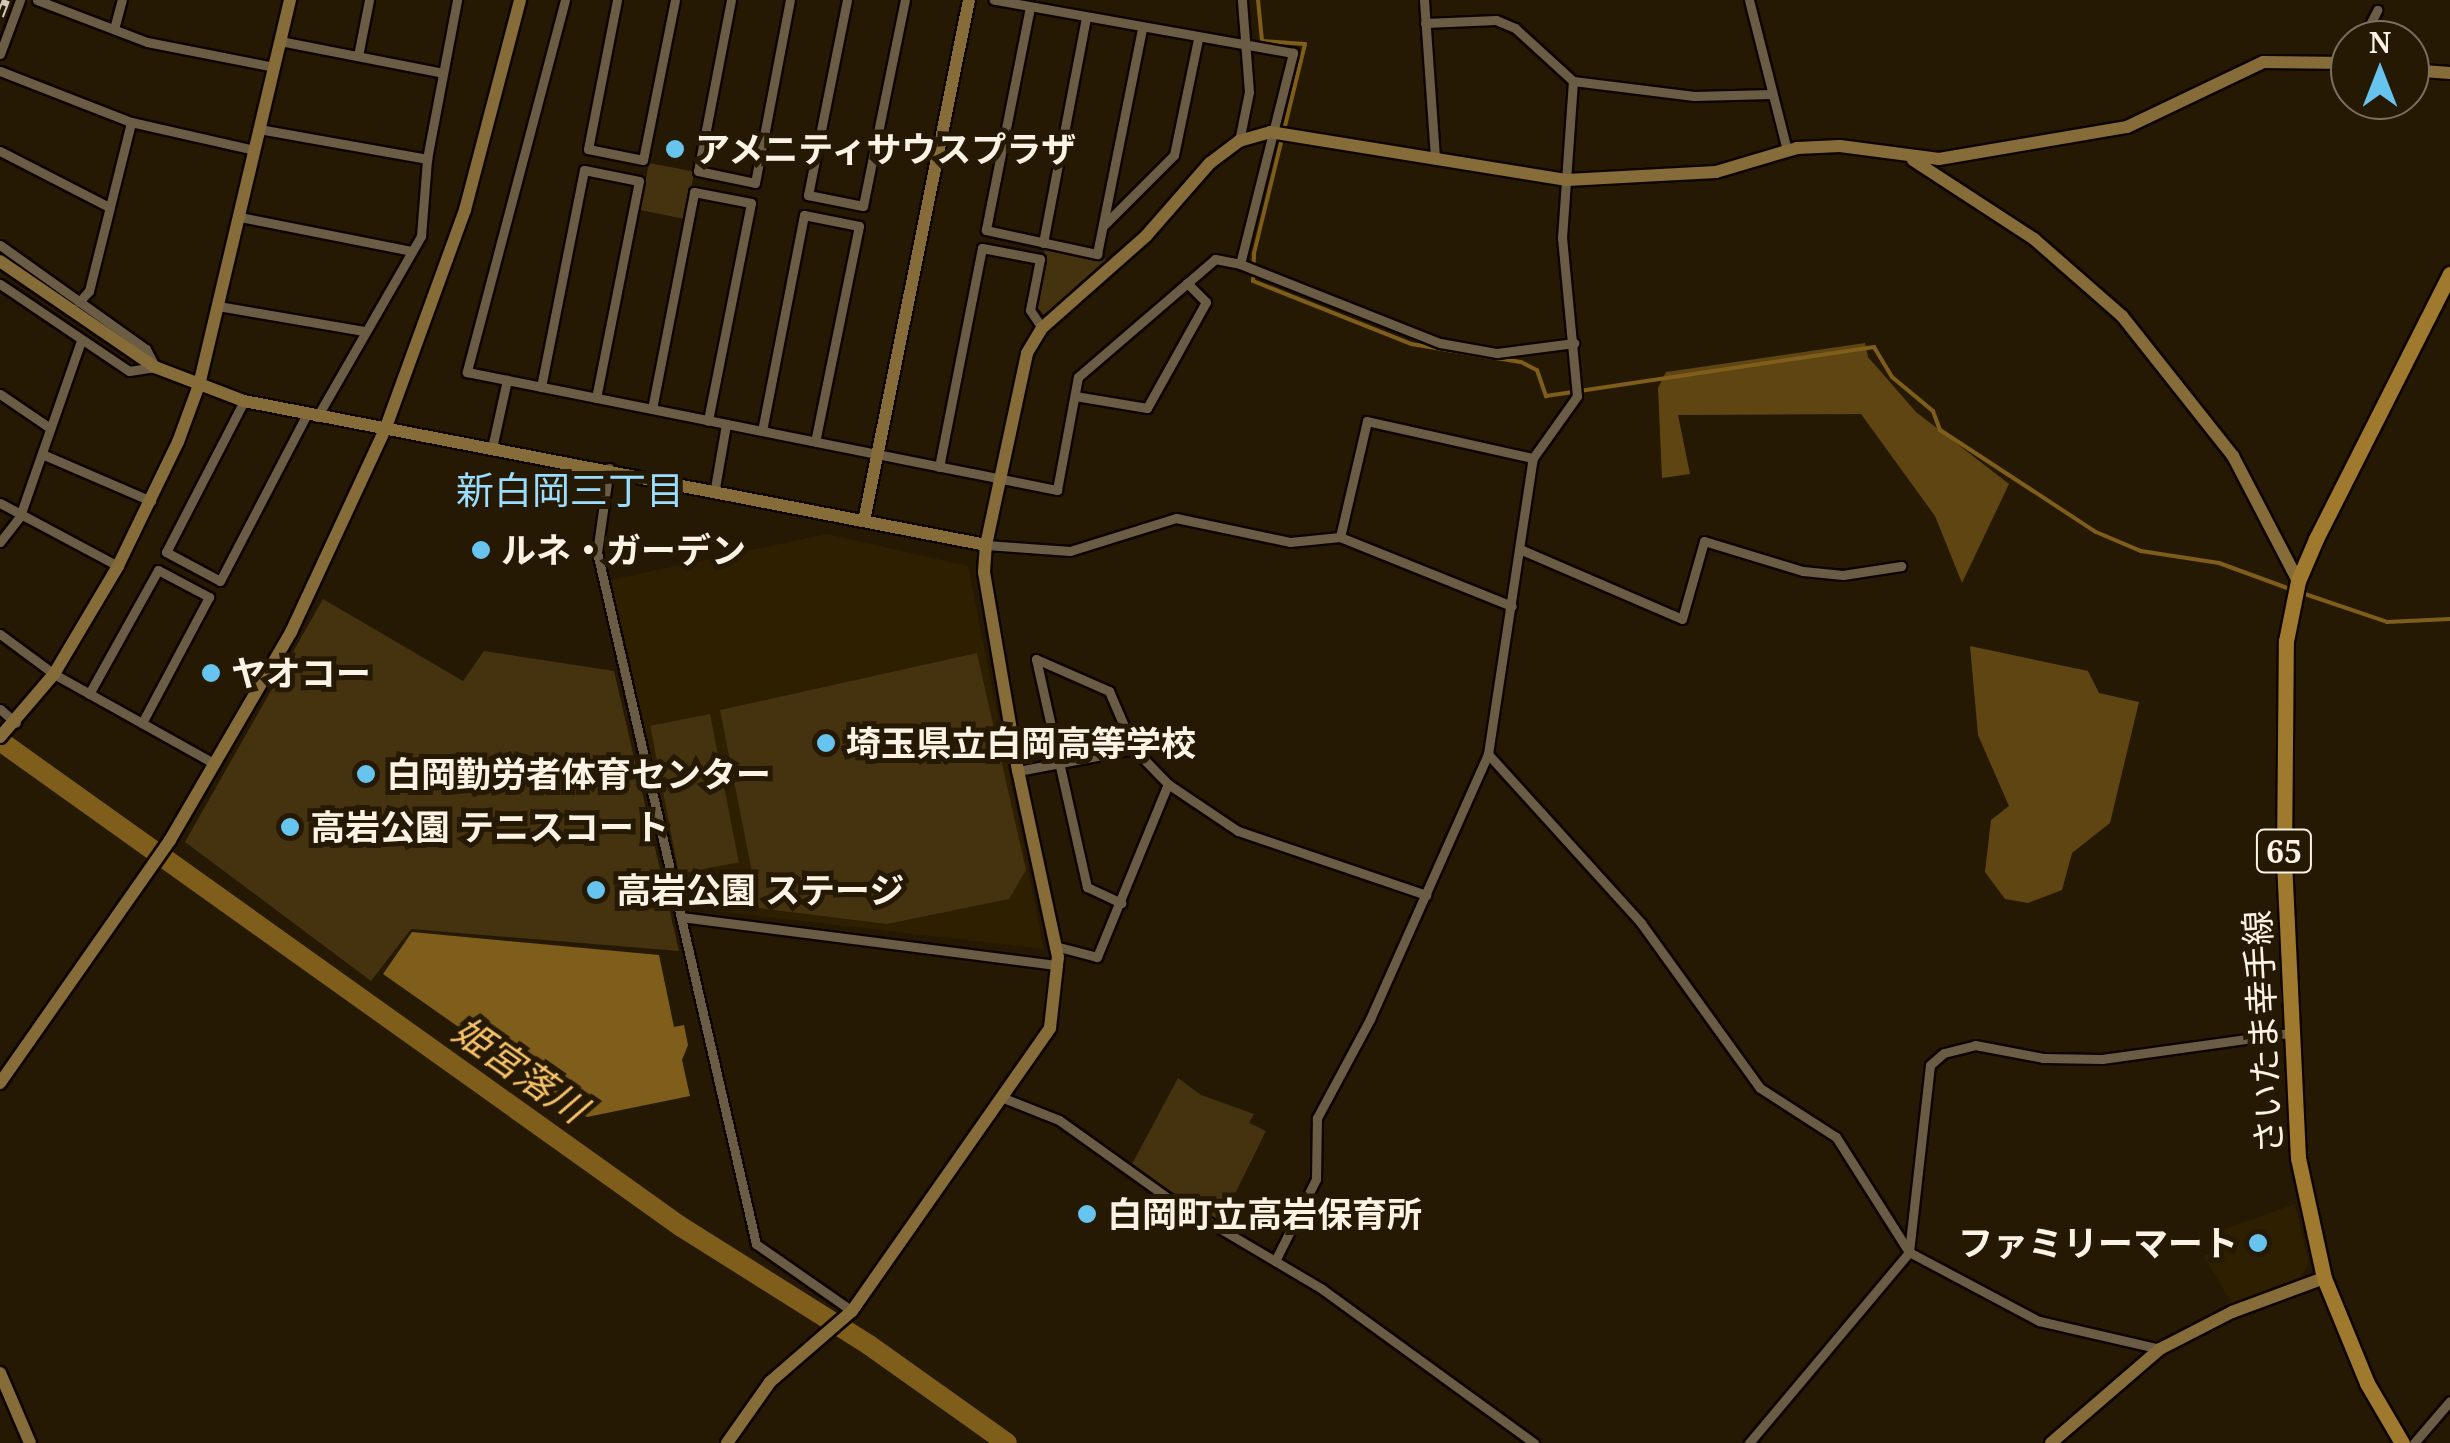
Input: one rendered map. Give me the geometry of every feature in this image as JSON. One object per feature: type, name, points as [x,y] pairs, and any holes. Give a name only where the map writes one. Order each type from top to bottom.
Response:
[{"type":"main road","name":"さいたま幸手線","points":[[2402,1443],[2367,1383],[2324,1278],[2298,1158],[2290,1033],[2286,642],[2298,581],[2450,274]]},
{"type":"street","points":[[0,54],[20,0]]},
{"type":"street","points":[[37,0],[114,29],[274,67]]},
{"type":"street","points":[[114,29],[122,0]]},
{"type":"street","points":[[0,737],[54,674],[118,566],[151,501],[199,385],[290,0]]},
{"type":"street","points":[[358,56],[369,0]]},
{"type":"street","points":[[244,402],[166,552],[220,581],[312,417],[421,236],[428,159],[457,0]]},
{"type":"street","points":[[0,1083],[170,840],[290,632],[386,427],[465,210],[520,0]]},
{"type":"street","points":[[565,0],[467,372],[1057,490],[1078,377],[1215,259],[1240,264],[1440,342],[1498,352],[1574,343]]},
{"type":"street","points":[[617,0],[588,149],[643,160],[675,0]]},
{"type":"street","points":[[731,0],[698,171],[755,183],[790,0]]},
{"type":"street","points":[[846,0],[808,195],[863,206],[905,0]]},
{"type":"street","points":[[864,521],[969,0]]},
{"type":"street","points":[[1239,141],[1249,92],[1242,0]]},
{"type":"street","points":[[1424,0],[1435,159]]},
{"type":"street","points":[[1750,0],[1786,150]]},
{"type":"street","points":[[1002,1],[1248,49],[1293,54],[1270,132],[1240,264]]},
{"type":"street","points":[[1030,7],[986,230],[1097,254],[1142,28]]},
{"type":"street","points":[[2373,20],[2378,10]]},
{"type":"street","points":[[1043,242],[1086,18]]},
{"type":"street","points":[[1425,23],[1496,20],[1515,28],[1573,80],[1694,96],[1772,94]]},
{"type":"street","points":[[1104,225],[1174,156],[1198,39]]},
{"type":"street","points":[[280,41],[442,73]]},
{"type":"street","points":[[727,1443],[770,1382],[852,1311],[1006,1099],[1050,1028],[1058,965],[1018,771],[984,572],[1000,479],[1027,353],[1042,328],[1239,141],[1270,132],[1567,180],[1716,172],[1786,150],[1840,146],[1913,160],[2127,127],[2263,62],[2330,62]]},
{"type":"street","points":[[0,71],[131,122],[254,150]]},
{"type":"street","points":[[1275,1261],[1316,1179],[1317,1118],[1426,895],[1488,754],[1534,458],[1577,396],[1562,238],[1573,80]]},
{"type":"street","points":[[79,302],[88,291],[131,122]]},
{"type":"street","points":[[259,129],[428,159]]},
{"type":"street","points":[[0,150],[108,207]]},
{"type":"street","points":[[1913,160],[2034,239],[2122,316],[2233,456],[2298,581]]},
{"type":"street","points":[[541,387],[584,170],[620,177],[639,181],[596,398]]},
{"type":"street","points":[[652,409],[694,192],[751,203],[708,421]]},
{"type":"street","points":[[762,431],[804,214],[859,226],[816,442]]},
{"type":"street","points":[[240,217],[412,251]]},
{"type":"street","points":[[0,245],[146,349],[155,367]]},
{"type":"street","points":[[939,467],[982,248],[1040,259],[1030,310],[1042,328]]},
{"type":"street","points":[[0,261],[155,367],[244,402],[715,488],[986,545],[1070,551],[1176,518],[1290,542],[1340,537],[1512,606]]},
{"type":"street","points":[[1075,396],[1148,408],[1206,302],[1186,283]]},
{"type":"street","points":[[0,284],[129,371],[155,367]]},
{"type":"street","points":[[218,306],[364,331]]},
{"type":"street","points":[[0,542],[20,516],[81,341]]},
{"type":"street","points":[[492,448],[507,380]]},
{"type":"street","points":[[0,394],[50,428]]},
{"type":"street","points":[[1340,537],[1367,420],[1534,458]]},
{"type":"street","points":[[715,488],[726,424]]},
{"type":"street","points":[[42,454],[151,501]]},
{"type":"street","points":[[609,468],[598,552],[756,1244],[852,1311]]},
{"type":"street","points":[[0,503],[118,566]]},
{"type":"street","points":[[1522,550],[1682,619],[1704,541],[1803,571],[1842,575],[1902,566]]},
{"type":"street","points":[[89,694],[158,570],[209,597],[142,723]]},
{"type":"street","points":[[0,634],[54,674],[216,764]]},
{"type":"street","points":[[1121,903],[1087,887],[1036,659],[1109,691],[1134,749],[1168,784],[1238,831],[1426,895]]},
{"type":"street","points":[[0,709],[16,722]]},
{"type":"street","points":[[1018,771],[1134,749]]},
{"type":"street","points":[[1488,754],[1642,924],[1760,1088],[1836,1136],[1910,1252],[2039,1321],[2160,1348]]},
{"type":"street","points":[[1055,946],[1097,957],[1168,784]]},
{"type":"street","points":[[680,917],[1058,965]]},
{"type":"street","points":[[1749,1443],[1910,1252],[1930,1065],[1944,1053],[1975,1046],[2043,1058],[2102,1059],[2290,1033]]},
{"type":"street","points":[[1006,1099],[1060,1120],[1124,1169],[1275,1261],[1534,1443]]},
{"type":"street","points":[[2051,1443],[2160,1348],[2232,1312],[2324,1278]]},
{"type":"street","points":[[0,1373],[30,1443]]},
{"type":"street","points":[[2414,1443],[2450,1402]]},
{"type":"shaded area","points":[[649,163],[694,172],[685,219],[640,210]]},
{"type":"shaded area","points":[[1045,248],[1109,260],[1044,315],[1035,305]]},
{"type":"shaded area","points":[[1865,343],[1868,357],[1916,412],[2009,484],[1962,583],[1935,516],[1861,414],[1678,415],[1690,474],[1662,478],[1658,388],[1666,372]]},
{"type":"shaded area","name":"埼玉県立白岡高等学校","points":[[827,534],[968,566],[1044,949],[683,907],[610,580]]},
{"type":"shaded area","points":[[323,599],[463,681],[484,651],[614,671],[679,951],[411,929],[371,981],[185,842]]},
{"type":"shaded area","points":[[1970,646],[2088,671],[2099,693],[2139,702],[2110,823],[2072,853],[2062,890],[2028,903],[2005,899],[1985,872],[1991,820],[2009,806],[1978,735]]},
{"type":"shaded area","points":[[977,653],[1026,870],[1009,899],[887,924],[759,908],[720,710]]},
{"type":"shaded area","points":[[710,714],[739,862],[679,874],[650,726]]},
{"type":"shaded area","points":[[1178,1078],[1201,1095],[1254,1114],[1249,1123],[1266,1131],[1220,1224],[1131,1166]]},
{"type":"shaded area","points":[[2295,1204],[2309,1264],[2299,1278],[2232,1304],[2204,1256],[2224,1247],[2219,1231]]},
{"type":"water","points":[[412,932],[659,955],[674,1027],[684,1025],[688,1045],[682,1060],[690,1096],[587,1117],[383,974]]},
{"type":"waterway","points":[[1258,0],[1262,41],[1305,44],[1254,254],[1253,281],[1411,344],[1521,362],[1537,370],[1546,396],[1874,347],[1892,377],[1933,411],[1940,430],[2096,532],[2141,551],[2219,563],[2290,589]]},
{"type":"waterway","points":[[2299,592],[2387,622],[2450,619]]},
{"type":"waterway","name":"姫宮落川","points":[[0,741],[680,1226],[869,1345],[1007,1443]]},
{"type":"railway","points":[[0,16],[6,0]]},
{"type":"place","name":"アメニティサウスプラザ","points":[[675,149]]},
{"type":"place","name":"ルネ・ガーデン","points":[[481,550]]},
{"type":"place","name":"ヤオコー","points":[[211,673]]},
{"type":"place","name":"埼玉県立白岡高等学校","points":[[826,743]]},
{"type":"place","name":"白岡勤労者体育センター","points":[[366,774]]},
{"type":"place","name":"高岩公園 テニスコート","points":[[290,827]]},
{"type":"place","name":"高岩公園 ステージ","points":[[596,890]]},
{"type":"place","name":"白岡町立高岩保育所","points":[[1087,1214]]},
{"type":"place","name":"ファミリーマート","points":[[2258,1243]]},
{"type":"district","name":"新白岡三丁目","points":[[570,490]]}]
